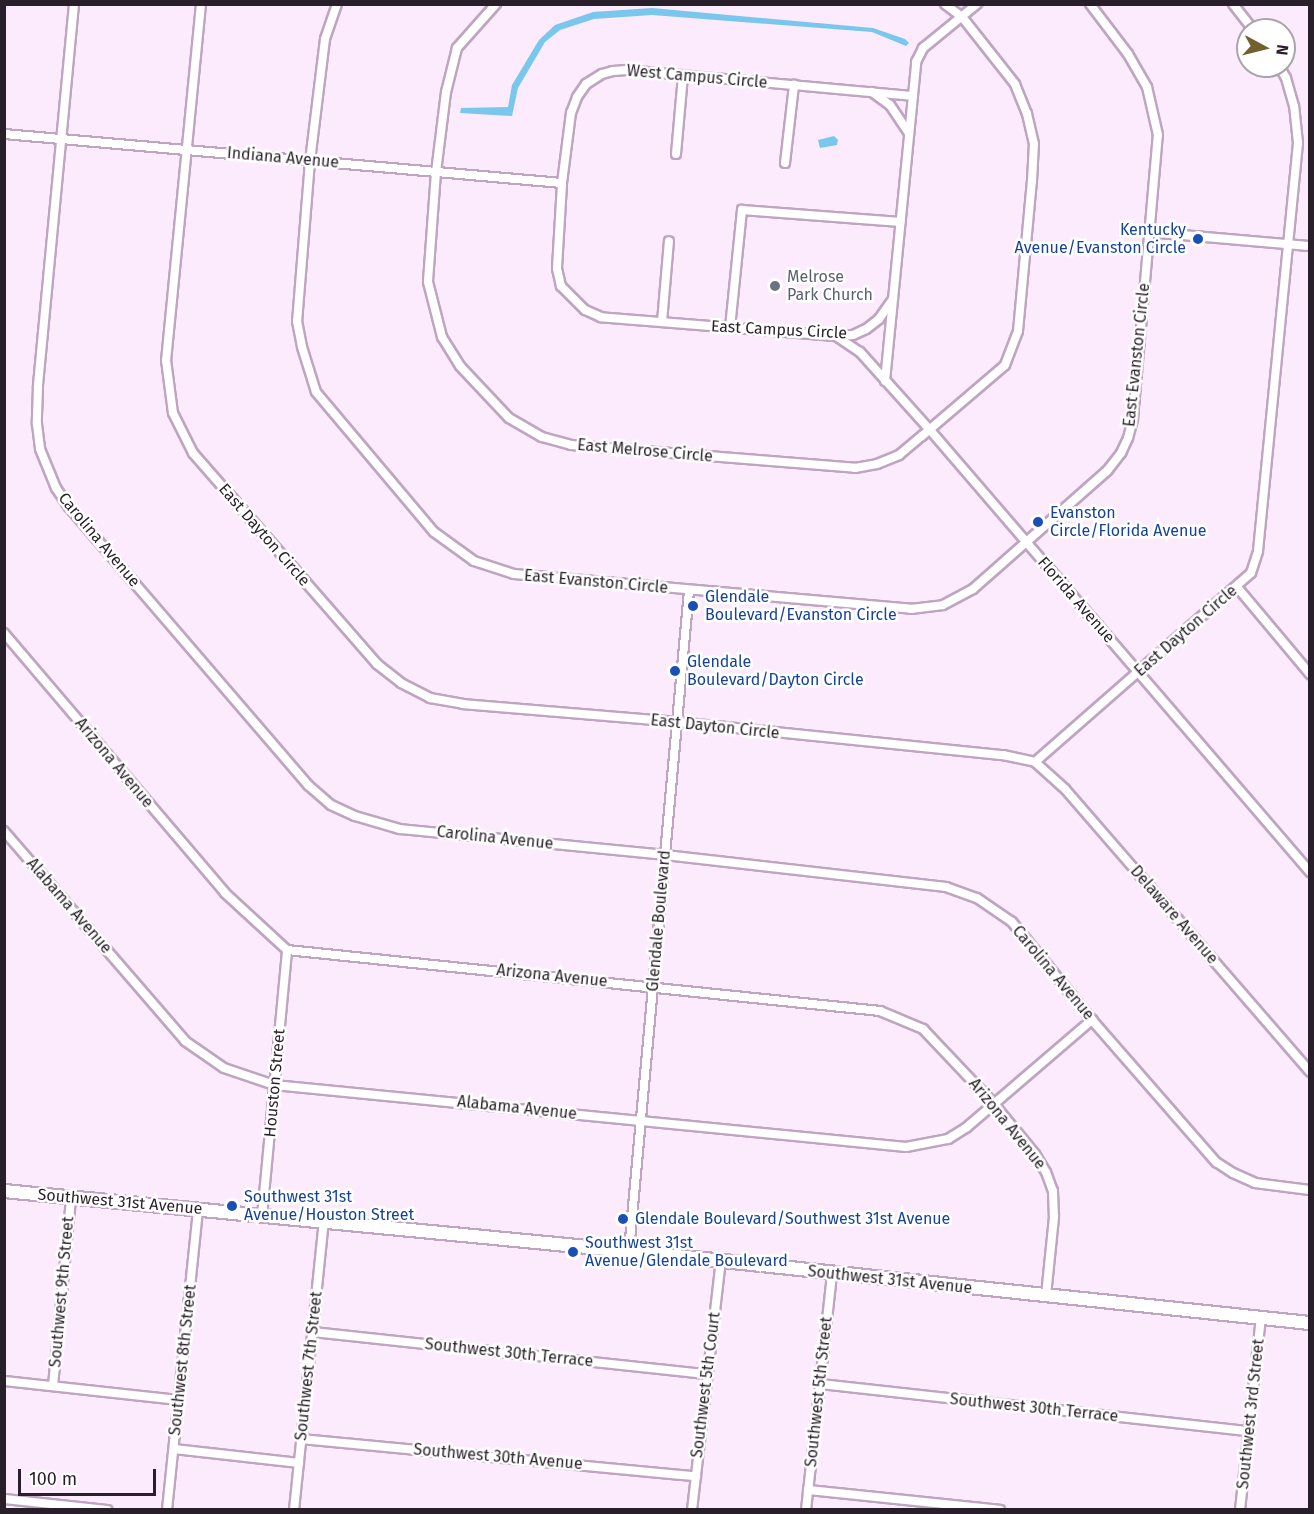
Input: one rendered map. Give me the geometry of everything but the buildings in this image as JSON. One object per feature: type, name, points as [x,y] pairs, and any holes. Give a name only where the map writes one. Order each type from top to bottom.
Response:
[{"type":"main road","name":"Southwest 31st Avenue","points":[[4,1191],[629,1251],[1310,1323]]},
{"type":"street","name":"Carolina Avenue","points":[[74,4],[39,375],[37,424],[40,449],[46,469],[69,507],[308,785],[331,805],[355,816],[400,829],[665,855],[946,887],[977,898],[1012,922],[1092,1020],[1216,1162],[1233,1173],[1256,1183],[1310,1190]]},
{"type":"street","name":"East Dayton Circle","points":[[201,4],[166,360],[173,413],[193,453],[376,664],[401,683],[430,698],[463,704],[677,722],[1004,755],[1035,762],[1238,587],[1251,573],[1258,551],[1298,143],[1294,106],[1286,78]]},
{"type":"street","name":"East Evanston Circle","points":[[337,4],[325,39],[310,161],[297,321],[308,372],[322,399],[434,532],[474,561],[514,574],[911,609],[943,605],[973,589],[1107,471],[1121,453],[1128,438],[1133,419],[1158,135],[1154,108],[1147,87],[1128,54],[1090,4]]},
{"type":"street","name":"East Melrose Circle","points":[[496,4],[457,48],[446,92],[436,172],[428,282],[442,337],[460,366],[508,418],[542,437],[572,445],[855,468],[877,464],[899,455],[1005,365],[1013,347],[1019,320],[1034,144],[1027,114],[1015,84],[962,17]]},
{"type":"street","points":[[945,4],[962,17]]},
{"type":"street","points":[[885,381],[916,62],[923,48],[977,4]]},
{"type":"street","points":[[1233,4],[1244,18]]},
{"type":"street","name":"West Campus Circle","points":[[562,183],[571,112],[577,97],[586,84],[602,74],[613,71],[683,75],[913,96]]},
{"type":"street","points":[[676,154],[683,75]]},
{"type":"street","points":[[785,163],[794,85]]},
{"type":"street","points":[[872,92],[890,105],[910,133]]},
{"type":"street","name":"Indiana Avenue","points":[[4,134],[562,183]]},
{"type":"street","name":"East Campus Circle","points":[[562,183],[557,268],[561,286],[585,310],[602,317],[835,336],[853,335],[866,329],[880,318],[893,298]]},
{"type":"street","points":[[730,327],[742,210],[901,222]]},
{"type":"street","points":[[1149,232],[1310,246]]},
{"type":"street","points":[[662,322],[669,241]]},
{"type":"street","name":"Florida Avenue","points":[[835,336],[860,352],[930,430],[1310,872]]},
{"type":"street","points":[[1238,587],[1310,674]]},
{"type":"street","name":"Glendale Boulevard","points":[[629,1251],[689,590]]},
{"type":"street","name":"Arizona Avenue","points":[[4,633],[225,893],[287,950],[880,1011],[923,1029],[942,1046],[993,1103],[1035,1154],[1046,1172],[1053,1191],[1054,1218],[1046,1296]]},
{"type":"street","name":"Delaware Avenue","points":[[1035,762],[1065,789],[1310,1072]]},
{"type":"street","name":"Alabama Avenue","points":[[4,831],[185,1041],[224,1068],[274,1085],[906,1147],[948,1140],[1092,1020]]},
{"type":"street","name":"Houston Street","points":[[262,1216],[287,950]]},
{"type":"street","name":"Southwest 9th Street","points":[[53,1386],[71,1198]]},
{"type":"street","name":"Southwest 8th Street","points":[[167,1509],[198,1210]]},
{"type":"street","name":"Southwest 7th Street","points":[[294,1509],[324,1222]]},
{"type":"street","name":"Southwest 5th Court","points":[[692,1509],[721,1261]]},
{"type":"street","name":"Southwest 5th Street","points":[[806,1509],[832,1274]]},
{"type":"street","name":"Southwest 3rd Street","points":[[1240,1509],[1261,1318]]},
{"type":"street","name":"Southwest 30th Terrace","points":[[312,1332],[707,1374]]},
{"type":"street","points":[[4,1381],[179,1400]]},
{"type":"street","name":"Southwest 30th Terrace","points":[[820,1384],[1249,1431]]},
{"type":"street","name":"Southwest 30th Avenue","points":[[301,1439],[696,1476]]},
{"type":"street","points":[[174,1449],[299,1462]]},
{"type":"street","points":[[808,1490],[1000,1509]]},
{"type":"street","points":[[4,1499],[106,1509]]},
{"type":"water","points":[[652,8],[873,28],[905,39],[909,43],[906,46],[872,32],[652,15],[594,19],[560,30],[545,42],[518,88],[512,116],[460,113],[461,108],[508,107],[512,85],[539,40],[555,25],[593,12]]},
{"type":"water","points":[[834,136],[838,140],[837,145],[820,148],[818,140]]},
{"type":"place","name":"Kentucky Avenue/Evanston Circle","points":[[1198,239]]},
{"type":"place","name":"Melrose Park Church","points":[[775,286]]},
{"type":"place","name":"Evanston Circle/Florida Avenue","points":[[1038,522]]},
{"type":"place","name":"Glendale Boulevard/Evanston Circle","points":[[693,606]]},
{"type":"place","name":"Glendale Boulevard/Dayton Circle","points":[[675,671]]},
{"type":"place","name":"Southwest 31st Avenue/Houston Street","points":[[232,1206]]},
{"type":"place","name":"Glendale Boulevard/Southwest 31st Avenue","points":[[623,1219]]},
{"type":"place","name":"Southwest 31st Avenue/Glendale Boulevard","points":[[573,1252]]}]
